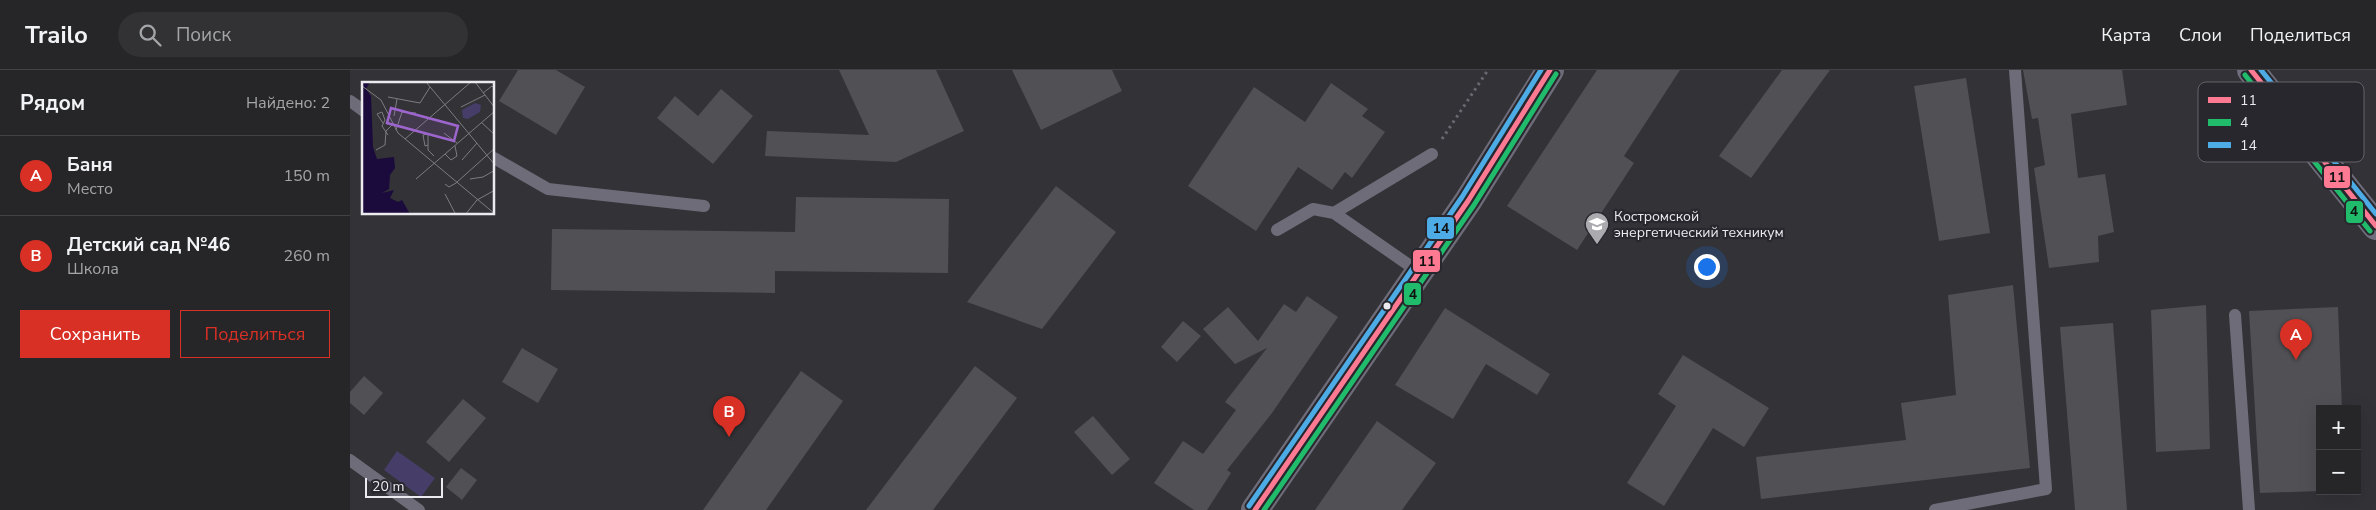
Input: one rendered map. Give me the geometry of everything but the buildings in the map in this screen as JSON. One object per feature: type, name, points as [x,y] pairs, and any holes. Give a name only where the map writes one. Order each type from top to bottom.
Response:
[{"type":"main road","points":[[2251,70],[2261,82]]},
{"type":"main road","points":[[2325,162],[2376,226]]},
{"type":"street","points":[[1255,510],[1468,201],[1550,70]]},
{"type":"lane","points":[[1935,510],[2046,489],[2015,70]]},
{"type":"lane","points":[[350,101],[362,110]]},
{"type":"lane","points":[[1334,213],[1432,154]]},
{"type":"lane","points":[[495,159],[548,189],[704,206]]},
{"type":"lane","points":[[1277,230],[1313,209],[1334,213],[1419,272]]},
{"type":"lane","points":[[2235,315],[2249,510]]},
{"type":"lane","points":[[350,460],[419,510]]},
{"type":"path","points":[[1432,154],[1488,70]]},
{"type":"shaded area","points":[[397,451],[435,478],[421,497],[384,470]]},
{"type":"transit line","name":"14","points":[[1249,506],[1462,197],[1541,70]]},
{"type":"transit line","name":"11","points":[[1255,510],[1468,201],[1550,70]]},
{"type":"transit line","name":"11","points":[[2251,70],[2261,82]]},
{"type":"transit line","name":"14","points":[[2261,70],[2271,82]]},
{"type":"transit line","name":"4","points":[[1264,510],[1474,205],[1556,74]]},
{"type":"transit line","name":"4","points":[[2245,75],[2251,82]]},
{"type":"transit line","name":"4","points":[[2315,162],[2370,231]]},
{"type":"transit line","name":"11","points":[[2325,162],[2376,226]]},
{"type":"transit line","name":"14","points":[[2334,162],[2376,214]]},
{"type":"place","name":"Костромской энергетический техникум","points":[[1597,245]]},
{"type":"place","name":"Баня","points":[[2296,360]]},
{"type":"place","name":"Детский сад №46","points":[[729,437]]}]
